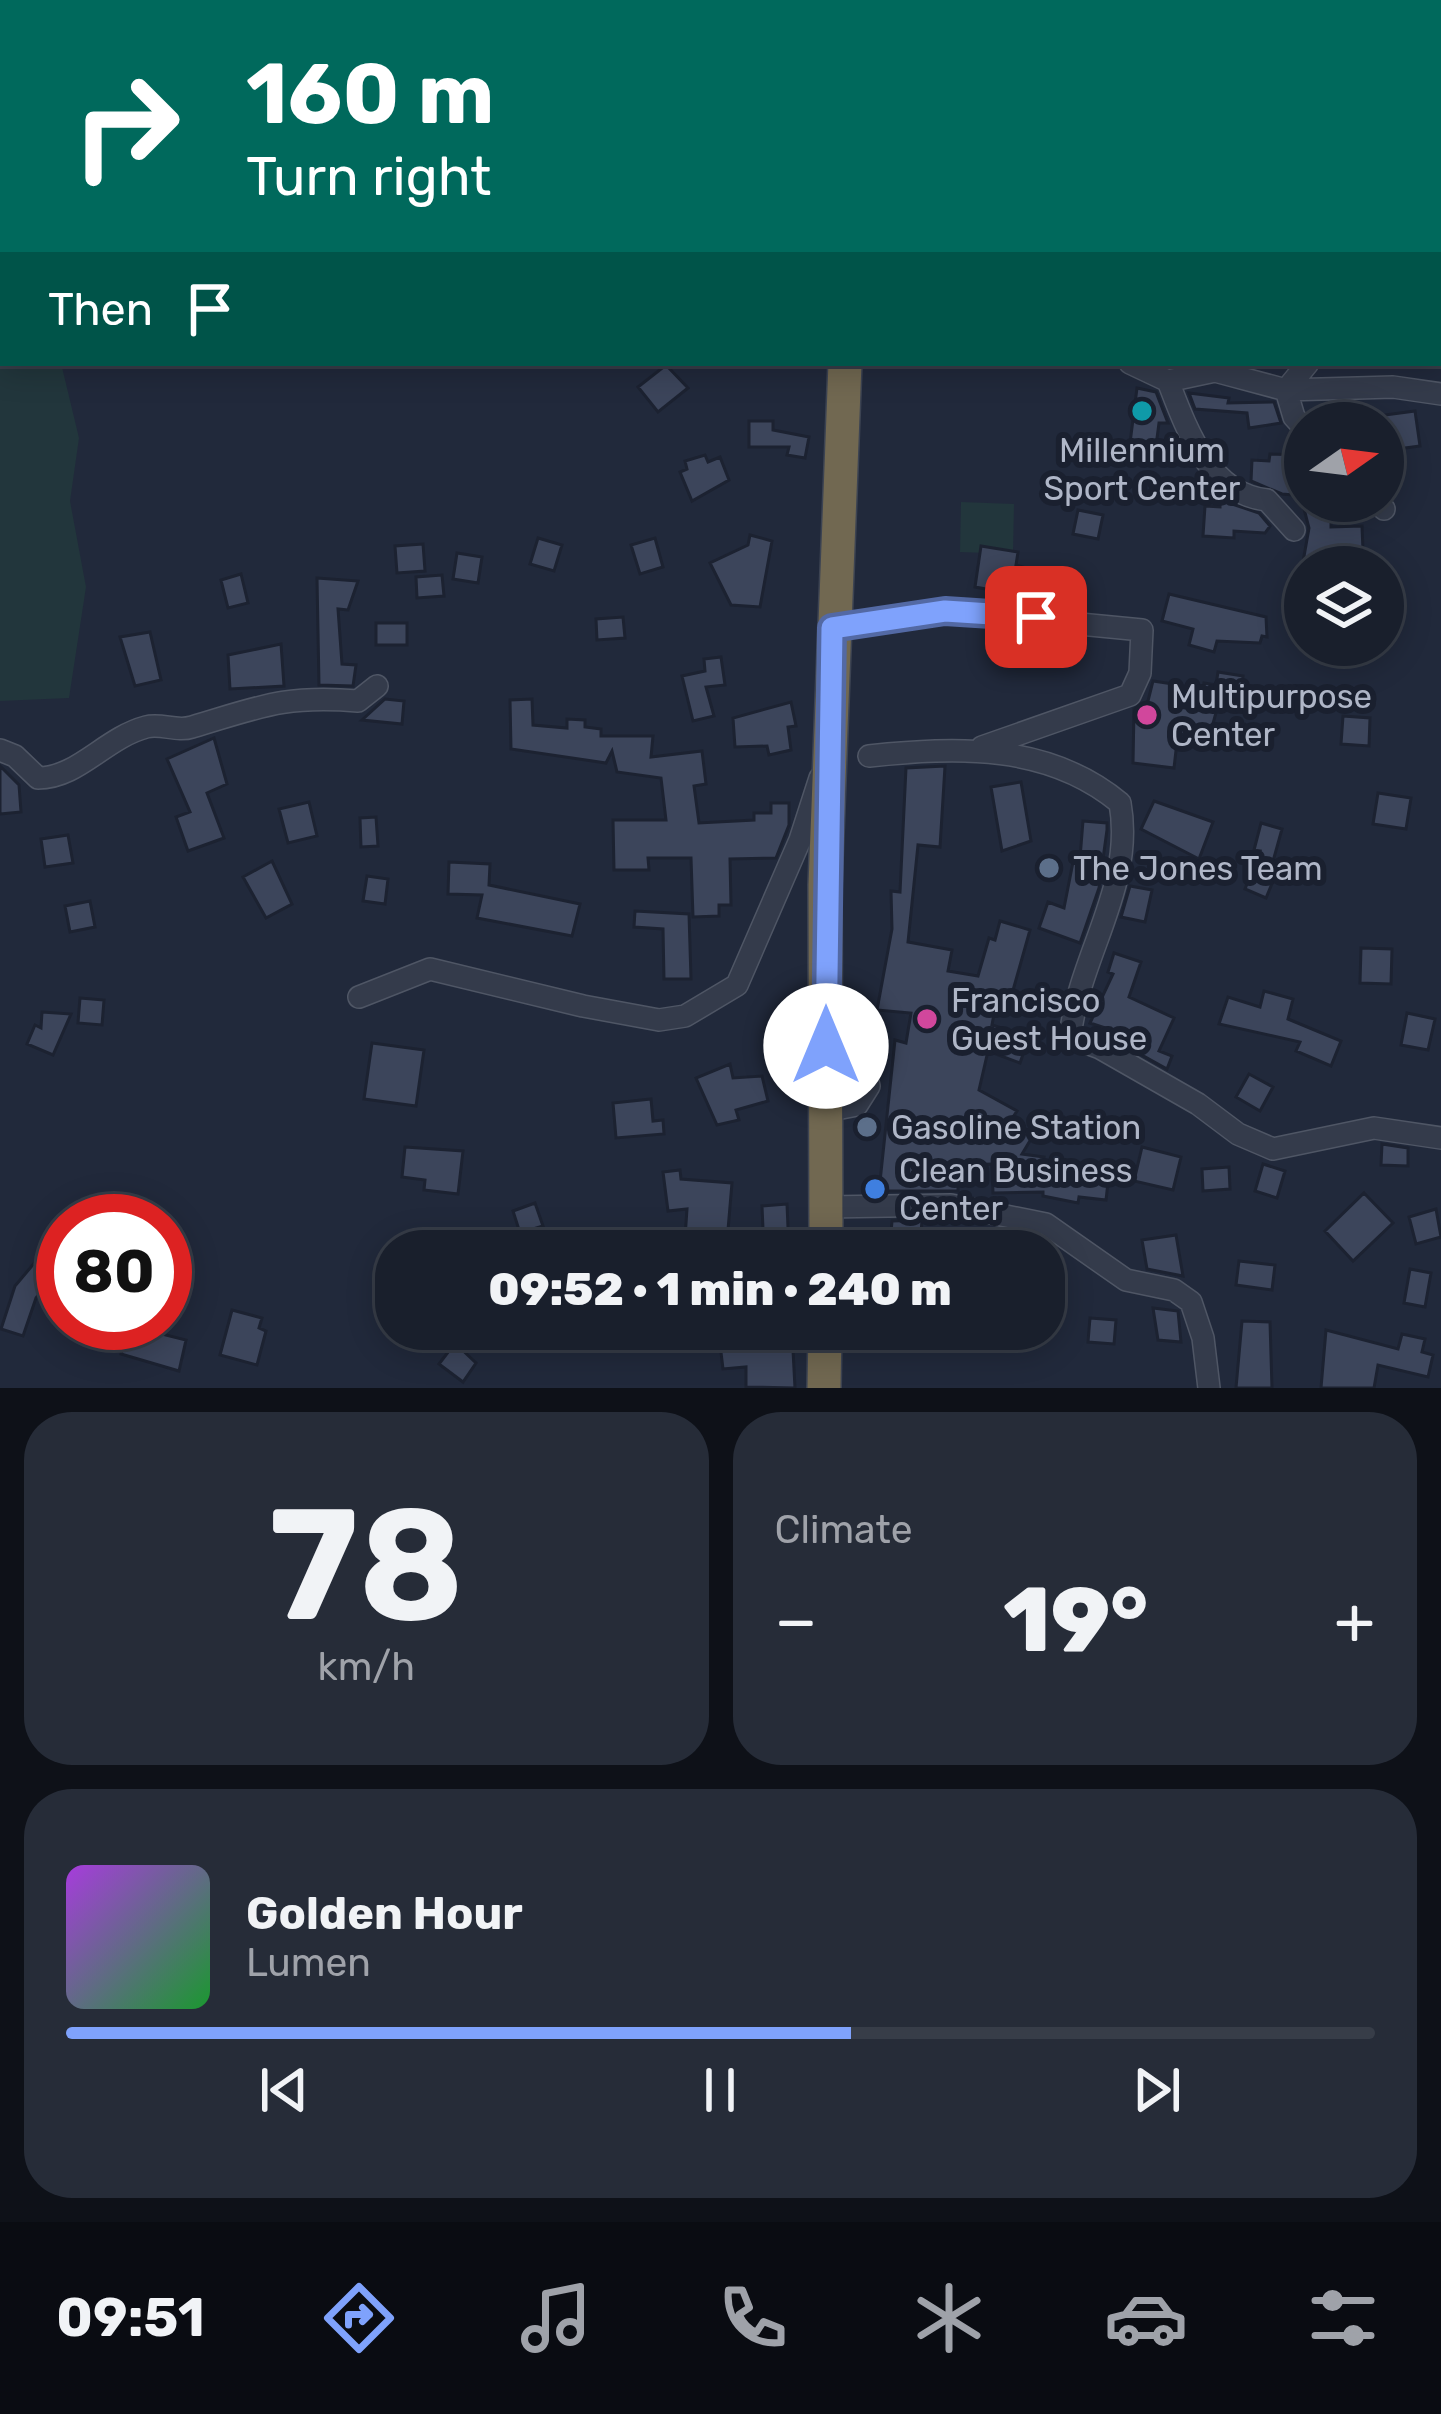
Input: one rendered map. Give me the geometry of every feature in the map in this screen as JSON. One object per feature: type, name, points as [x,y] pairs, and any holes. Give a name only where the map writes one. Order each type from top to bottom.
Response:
[{"type":"highway","points":[[826,1230],[829,749],[845,366]]},
{"type":"highway","points":[[824,1388],[825,1350]]},
{"type":"street","points":[[1137,366],[1168,380],[1215,370],[1286,390],[1393,387],[1441,394]]},
{"type":"street","points":[[1286,390],[1306,366]]},
{"type":"street","points":[[1168,380],[1196,451],[1246,498],[1267,500],[1294,530]]},
{"type":"street","points":[[1286,390],[1289,402]]},
{"type":"street","points":[[832,628],[945,611],[1142,630],[1140,673],[1130,694],[975,748],[868,756]]},
{"type":"street","points":[[0,750],[15,755],[38,778],[63,778],[111,741],[150,725],[188,729],[269,701],[358,701],[377,686]]},
{"type":"street","points":[[975,748],[1060,766],[1092,780],[1120,803],[1125,858],[1084,968],[1070,1037],[1100,1048],[1198,1104],[1238,1134],[1273,1149],[1374,1128],[1441,1138]]},
{"type":"street","points":[[359,997],[430,969],[659,1020],[712,1003],[737,985],[748,963],[800,840],[829,749]]},
{"type":"street","points":[[827,1207],[951,1205],[1046,1224],[1126,1280],[1174,1290],[1191,1302],[1203,1338],[1209,1388]]},
{"type":"shaded area","points":[[0,366],[62,366],[79,438],[70,501],[86,587],[69,698],[0,701]]},
{"type":"shaded area","points":[[961,502],[1014,504],[1013,554],[960,552]]},
{"type":"building","points":[[667,366],[688,388],[658,412],[638,387]]},
{"type":"building","points":[[1137,388],[1156,392],[1168,423],[1159,423],[1156,446],[1130,443]]},
{"type":"building","points":[[1189,393],[1229,398],[1228,403],[1274,402],[1281,423],[1249,428],[1247,413],[1195,409]]},
{"type":"building","points":[[1415,411],[1420,446],[1404,448],[1404,412]]},
{"type":"building","points":[[749,421],[773,421],[773,430],[809,437],[805,458],[787,455],[789,447],[749,447]]},
{"type":"building","points":[[1270,454],[1284,454],[1284,494],[1251,481],[1252,460],[1269,461]]},
{"type":"building","points":[[705,455],[708,462],[720,457],[729,480],[692,501],[680,472],[687,469],[685,461]]},
{"type":"building","points":[[1220,500],[1259,513],[1270,526],[1265,533],[1234,531],[1234,538],[1203,536],[1205,506],[1220,507]]},
{"type":"building","points":[[1078,510],[1103,515],[1098,539],[1073,534]]},
{"type":"building","points":[[1307,522],[1362,526],[1363,546],[1306,546]]},
{"type":"building","points":[[750,535],[772,541],[760,607],[731,605],[710,563],[748,545]]},
{"type":"building","points":[[538,538],[562,545],[554,571],[530,564]]},
{"type":"building","points":[[655,538],[663,567],[640,574],[631,545]]},
{"type":"building","points":[[423,544],[425,571],[397,573],[395,546]]},
{"type":"building","points":[[981,546],[1018,552],[1016,565],[1085,586],[1079,606],[975,587]]},
{"type":"building","points":[[457,553],[482,557],[478,583],[453,579]]},
{"type":"building","points":[[241,574],[248,603],[228,608],[221,580]]},
{"type":"building","points":[[442,575],[444,596],[417,598],[416,577]]},
{"type":"building","points":[[317,578],[358,581],[348,610],[338,609],[342,664],[356,665],[353,686],[319,685]]},
{"type":"building","points":[[1169,594],[1266,617],[1267,637],[1262,636],[1260,643],[1217,641],[1214,652],[1189,645],[1193,629],[1162,621]]},
{"type":"building","points":[[623,617],[625,638],[597,640],[596,619]]},
{"type":"building","points":[[376,623],[407,623],[407,645],[376,645]]},
{"type":"building","points":[[150,632],[161,680],[135,686],[120,637]]},
{"type":"building","points":[[281,644],[284,686],[230,689],[228,655]]},
{"type":"building","points":[[721,657],[725,685],[706,687],[714,716],[693,721],[682,676],[705,671],[704,659]]},
{"type":"building","points":[[1218,672],[1243,676],[1240,697],[1226,695],[1208,742],[1178,733],[1174,768],[1133,763],[1134,709],[1148,701],[1153,681],[1173,684],[1171,706],[1200,710],[1204,683],[1216,685]]},
{"type":"building","points":[[385,699],[404,701],[402,724],[362,720]]},
{"type":"building","points":[[532,699],[533,725],[567,728],[567,719],[585,720],[585,727],[601,729],[601,736],[653,736],[651,757],[702,751],[706,784],[694,786],[699,823],[754,820],[754,813],[771,813],[771,803],[789,803],[789,825],[776,858],[730,859],[731,905],[719,905],[719,916],[693,917],[691,858],[648,858],[649,870],[614,870],[613,820],[666,820],[661,778],[617,772],[612,751],[606,763],[511,749],[510,700]]},
{"type":"building","points":[[791,702],[796,726],[788,727],[791,750],[769,755],[767,746],[735,747],[733,718]]},
{"type":"building","points":[[1343,716],[1370,718],[1369,746],[1341,744]]},
{"type":"building","points":[[214,738],[227,784],[207,793],[224,838],[188,851],[176,817],[190,812],[167,759]]},
{"type":"building","points":[[0,766],[19,785],[21,812],[0,814]]},
{"type":"building","points":[[945,766],[940,847],[918,845],[908,942],[952,950],[948,971],[978,976],[989,938],[995,940],[1000,921],[1030,930],[1010,1001],[997,997],[992,1025],[1029,1037],[1020,1063],[988,1051],[979,1090],[1017,1111],[1011,1120],[1034,1134],[1022,1154],[1044,1157],[1043,1165],[1109,1174],[1106,1200],[1079,1197],[1078,1203],[1043,1196],[1043,1192],[993,1193],[992,1164],[958,1165],[958,1191],[879,1191],[895,1040],[906,1043],[911,1013],[877,1010],[892,929],[891,891],[900,892],[906,768]]},
{"type":"building","points":[[1021,782],[1031,841],[1002,851],[991,787]]},
{"type":"building","points":[[1378,793],[1411,798],[1406,829],[1373,824]]},
{"type":"building","points":[[1154,801],[1213,822],[1199,859],[1141,829]]},
{"type":"building","points":[[309,802],[317,836],[288,843],[279,809]]},
{"type":"building","points":[[376,817],[378,846],[361,847],[360,818]]},
{"type":"building","points":[[1083,821],[1107,823],[1107,830],[1099,888],[1080,943],[1039,928],[1048,902],[1064,908],[1074,857],[1080,858]]},
{"type":"building","points":[[1261,823],[1282,829],[1270,872],[1276,874],[1266,898],[1245,889],[1260,851],[1254,850]]},
{"type":"building","points":[[68,835],[73,863],[45,867],[41,839]]},
{"type":"building","points":[[272,861],[292,904],[266,918],[243,877]]},
{"type":"building","points":[[449,862],[490,864],[489,885],[580,904],[572,936],[477,918],[482,895],[448,894]]},
{"type":"building","points":[[367,876],[388,879],[385,904],[363,901]]},
{"type":"building","points":[[1130,886],[1152,890],[1145,922],[1121,917]]},
{"type":"building","points":[[90,901],[95,927],[70,932],[65,906]]},
{"type":"building","points":[[635,911],[689,914],[691,979],[664,979],[663,929],[634,927]]},
{"type":"building","points":[[1361,948],[1392,949],[1391,984],[1360,983]]},
{"type":"building","points":[[1114,953],[1141,962],[1129,997],[1174,1018],[1159,1051],[1172,1056],[1167,1069],[1140,1054],[1145,1041],[1090,1023],[1113,974],[1108,972]]},
{"type":"building","points":[[1264,991],[1293,999],[1288,1019],[1341,1041],[1331,1066],[1296,1051],[1300,1042],[1219,1024],[1228,997],[1260,1007]]},
{"type":"building","points":[[80,998],[104,1000],[102,1025],[78,1023]]},
{"type":"building","points":[[42,1012],[71,1014],[53,1055],[27,1044],[35,1025],[41,1028]]},
{"type":"building","points":[[1407,1013],[1435,1019],[1428,1050],[1401,1045]]},
{"type":"building","points":[[372,1043],[424,1050],[416,1106],[364,1099]]},
{"type":"building","points":[[730,1064],[733,1078],[762,1076],[768,1101],[736,1110],[739,1120],[717,1125],[696,1078]]},
{"type":"building","points":[[1249,1074],[1273,1087],[1260,1111],[1236,1097]]},
{"type":"building","points":[[651,1099],[653,1121],[663,1120],[664,1134],[616,1138],[613,1103]]},
{"type":"building","points":[[1382,1144],[1408,1148],[1408,1166],[1381,1165]]},
{"type":"building","points":[[405,1147],[463,1151],[458,1194],[424,1190],[425,1180],[402,1177]]},
{"type":"building","points":[[1142,1147],[1181,1157],[1173,1190],[1134,1181]]},
{"type":"building","points":[[1263,1164],[1285,1171],[1277,1198],[1255,1191]]},
{"type":"building","points":[[1229,1167],[1230,1189],[1203,1191],[1202,1169]]},
{"type":"building","points":[[680,1170],[681,1179],[732,1183],[728,1230],[686,1230],[687,1209],[668,1211],[663,1172]]},
{"type":"building","points":[[1364,1193],[1393,1223],[1353,1261],[1325,1231]]},
{"type":"building","points":[[535,1203],[543,1226],[519,1230],[513,1211]]},
{"type":"building","points":[[787,1204],[788,1230],[728,1230],[763,1229],[762,1206]]},
{"type":"building","points":[[1436,1209],[1441,1237],[1416,1244],[1409,1217]]},
{"type":"building","points":[[922,1220],[921,1230],[891,1230],[892,1221]]},
{"type":"building","points":[[1176,1235],[1183,1276],[1147,1269],[1142,1240]]},
{"type":"building","points":[[36,1261],[36,1298],[23,1336],[1,1329],[15,1286]]},
{"type":"building","points":[[1239,1261],[1275,1265],[1272,1290],[1236,1285]]},
{"type":"building","points":[[1410,1269],[1431,1273],[1425,1307],[1404,1303]]},
{"type":"building","points":[[1153,1308],[1178,1311],[1181,1342],[1158,1340]]},
{"type":"building","points":[[232,1310],[262,1318],[259,1328],[266,1331],[257,1365],[220,1355]]},
{"type":"building","points":[[1090,1318],[1116,1320],[1114,1344],[1088,1342]]},
{"type":"building","points":[[1242,1321],[1270,1322],[1272,1388],[1236,1388]]},
{"type":"building","points":[[1326,1330],[1398,1349],[1402,1334],[1425,1339],[1422,1352],[1433,1355],[1428,1377],[1378,1365],[1374,1388],[1321,1388]]},
{"type":"building","points":[[122,1350],[184,1350],[179,1371],[121,1354]]},
{"type":"building","points":[[450,1350],[462,1350],[476,1363],[463,1382],[439,1364]]},
{"type":"building","points":[[721,1350],[793,1350],[795,1388],[746,1387],[746,1367],[723,1369]]},
{"type":"place","name":"Millennium Sport Center","points":[[1142,411]]},
{"type":"place","name":"Multipurpose Center","points":[[1147,715]]},
{"type":"place","name":"The Jones Team","points":[[1049,868]]},
{"type":"place","name":"Francisco Guest House","points":[[927,1019]]},
{"type":"place","name":"Gasoline Station","points":[[867,1127]]},
{"type":"place","name":"Clean Business Center","points":[[875,1189]]},
{"type":"route","points":[[826,1046],[832,628],[945,611],[1036,617]]}]
